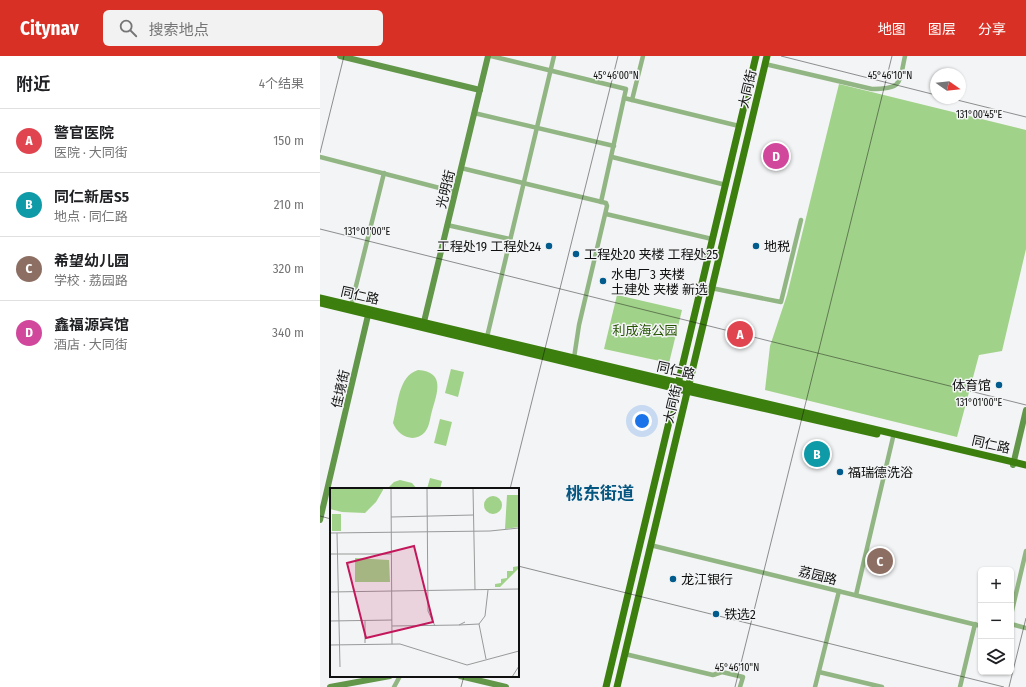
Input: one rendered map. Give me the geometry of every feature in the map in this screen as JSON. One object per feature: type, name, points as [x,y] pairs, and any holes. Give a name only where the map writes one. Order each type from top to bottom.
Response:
[{"type":"main road","name":"大同街","points":[[606,687],[726,185],[754,56]]},
{"type":"main road","name":"大同街","points":[[617,687],[767,56]]},
{"type":"main road","name":"同仁路","points":[[320,298],[369,312]]},
{"type":"main road","name":"同仁路","points":[[320,303],[369,312],[678,386],[1026,466]]},
{"type":"main road","name":"同仁路","points":[[423,325],[486,337],[574,358],[678,386]]},
{"type":"street","points":[[340,56],[480,90]]},
{"type":"street","points":[[489,56],[626,89],[601,202]]},
{"type":"street","name":"光明街","points":[[423,325],[489,56]]},
{"type":"street","points":[[486,337],[554,56]]},
{"type":"street","points":[[632,100],[643,56]]},
{"type":"street","points":[[765,64],[872,89],[886,89],[894,87],[900,81],[905,56]]},
{"type":"street","points":[[624,98],[739,126]]},
{"type":"street","points":[[474,113],[614,146]]},
{"type":"street","points":[[320,157],[455,192]]},
{"type":"street","points":[[612,157],[726,185]]},
{"type":"street","points":[[461,168],[601,202],[607,206],[579,325],[574,358]]},
{"type":"street","points":[[351,306],[384,173]]},
{"type":"street","points":[[606,214],[712,239]]},
{"type":"street","points":[[711,288],[781,302],[801,220]]},
{"type":"street","points":[[447,225],[510,239]]},
{"type":"street","name":"佳境街","points":[[320,520],[369,312]]},
{"type":"street","points":[[1013,463],[1026,410]]},
{"type":"street","points":[[856,595],[894,435]]},
{"type":"street","name":"荔园路","points":[[650,545],[978,625]]},
{"type":"street","points":[[1014,603],[1026,551]]},
{"type":"street","points":[[815,687],[839,591]]},
{"type":"street","points":[[960,687],[975,624]]},
{"type":"street","points":[[1014,625],[1026,628]]},
{"type":"street","points":[[625,654],[713,675],[722,672],[742,677],[740,687]]},
{"type":"street","points":[[819,672],[882,687]]},
{"type":"street","points":[[330,687],[385,677]]},
{"type":"street","points":[[394,687],[399,677]]},
{"type":"street","points":[[464,677],[506,687]]},
{"type":"green space","points":[[839,84],[1026,130],[1026,249],[1002,351],[979,355],[957,437],[765,390],[770,346],[787,295]]},
{"type":"green space","name":"利成海公园","points":[[617,295],[682,310],[669,363],[604,349]]},
{"type":"green space","points":[[451,369],[464,372],[458,397],[445,393]]},
{"type":"green space","points":[[418,370],[433,375],[436,379],[437,391],[427,430],[421,436],[411,438],[402,435],[395,428],[393,423],[400,392],[406,378],[411,373]]},
{"type":"green space","points":[[440,419],[452,422],[446,446],[434,443]]},
{"type":"green space","points":[[430,478],[442,481],[440,488],[427,488]]},
{"type":"green space","points":[[400,480],[412,483],[416,488],[388,488],[394,482]]},
{"type":"place","name":"鑫福源宾馆","points":[[776,156]]},
{"type":"place","name":"工程处19 工程处24","points":[[549,246]]},
{"type":"place","name":"地税","points":[[756,246]]},
{"type":"place","name":"工程处20 夹楼 工程处25","points":[[576,254]]},
{"type":"place","name":"水电厂3 夹楼 土建处 夹楼 新选","points":[[603,281]]},
{"type":"place","name":"警官医院","points":[[740,334]]},
{"type":"place","name":"体育馆","points":[[999,385]]},
{"type":"place","name":"同仁新居S5","points":[[817,454]]},
{"type":"place","name":"福瑞德洗浴","points":[[840,472]]},
{"type":"place","name":"希望幼儿园","points":[[880,561]]},
{"type":"place","name":"龙江银行","points":[[673,579]]},
{"type":"place","name":"铁选2","points":[[716,614]]},
{"type":"district","name":"桃东街道","points":[[600,493]]}]
